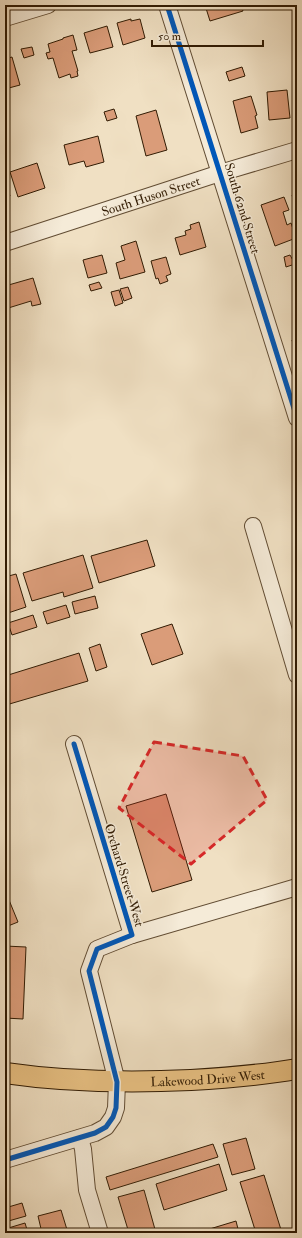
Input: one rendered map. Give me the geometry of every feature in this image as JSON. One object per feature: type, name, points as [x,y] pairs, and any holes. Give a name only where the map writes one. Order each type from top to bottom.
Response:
[{"type":"main road","name":"Lakewood Drive West","points":[[117,1082],[158,1082],[225,1078],[297,1069]]},
{"type":"main road","points":[[5,1073],[61,1079],[117,1082]]},
{"type":"street","points":[[5,18],[48,5]]},
{"type":"street","name":"South 62nd Street","points":[[167,5],[220,173],[291,379],[297,418]]},
{"type":"street","name":"South Huson Street","points":[[5,243],[220,173],[297,150]]},
{"type":"street","points":[[253,526],[297,675]]},
{"type":"street","name":"Orchard Street West","points":[[5,1160],[80,1138],[101,1130],[110,1122],[116,1108],[117,1082],[88,971],[97,949],[132,935],[74,744]]},
{"type":"street","points":[[132,935],[297,887]]},
{"type":"street","points":[[80,1138],[83,1149],[87,1190],[100,1233]]},
{"type":"highlighted area","points":[[154,742],[243,756],[267,800],[191,864],[119,808]]},
{"type":"building","points":[[205,5],[241,5],[243,11],[210,21]]},
{"type":"building","points":[[131,19],[131,21],[140,19],[145,38],[123,45],[117,23]]},
{"type":"building","points":[[107,26],[113,47],[90,53],[84,33]]},
{"type":"building","points":[[73,35],[77,50],[72,51],[78,76],[71,78],[70,74],[59,78],[53,58],[48,59],[46,53],[50,52],[48,44]]},
{"type":"building","points":[[32,47],[34,55],[24,58],[21,49]]},
{"type":"building","points":[[12,57],[20,85],[5,89],[5,59]]},
{"type":"building","points":[[242,67],[245,76],[229,81],[226,72]]},
{"type":"building","points":[[287,90],[290,118],[269,120],[267,92]]},
{"type":"building","points":[[251,96],[257,115],[255,116],[258,128],[241,133],[233,101]]},
{"type":"building","points":[[114,109],[117,118],[107,121],[104,112]]},
{"type":"building","points":[[156,110],[167,150],[146,156],[136,116]]},
{"type":"building","points":[[98,136],[104,162],[86,167],[84,161],[69,165],[64,145]]},
{"type":"building","points":[[37,163],[45,188],[18,197],[10,172]]},
{"type":"building","points":[[5,180],[10,196],[5,197]]},
{"type":"building","points":[[297,193],[297,212],[292,195]]},
{"type":"building","points":[[284,197],[289,210],[283,212],[287,225],[291,223],[296,238],[275,246],[261,205]]},
{"type":"building","points":[[199,222],[206,247],[180,255],[175,238],[186,235],[185,231],[191,229],[190,225]]},
{"type":"building","points":[[136,241],[145,272],[120,279],[116,263],[125,260],[121,246]]},
{"type":"building","points":[[102,255],[107,273],[88,278],[83,260]]},
{"type":"building","points":[[290,255],[295,264],[286,267],[284,257]]},
{"type":"building","points":[[166,257],[171,274],[166,276],[168,281],[160,284],[158,278],[156,279],[151,261]]},
{"type":"building","points":[[33,278],[41,304],[32,306],[31,301],[5,309],[5,286]]},
{"type":"building","points":[[99,282],[102,288],[91,291],[89,285]]},
{"type":"building","points":[[128,287],[132,298],[124,301],[120,289]]},
{"type":"building","points":[[119,290],[123,303],[115,306],[111,292]]},
{"type":"building","points":[[297,306],[297,318],[293,307]]},
{"type":"building","points":[[297,339],[297,357],[292,340]]},
{"type":"building","points":[[147,540],[155,566],[99,583],[91,556]]},
{"type":"building","points":[[83,555],[93,588],[64,597],[63,592],[32,601],[23,573]]},
{"type":"building","points":[[16,574],[26,607],[5,614],[5,577]]},
{"type":"building","points":[[95,596],[98,608],[75,614],[72,602]]},
{"type":"building","points":[[66,605],[70,617],[47,624],[43,612]]},
{"type":"building","points":[[33,615],[37,627],[12,635],[8,623]]},
{"type":"building","points":[[172,624],[183,654],[152,665],[141,634]]},
{"type":"building","points":[[100,644],[107,667],[96,671],[89,648]]},
{"type":"building","points":[[79,653],[88,681],[6,705],[5,676]]},
{"type":"building","points":[[166,794],[192,880],[152,892],[126,806]]},
{"type":"building","points":[[9,900],[18,922],[8,926],[5,918],[5,901]]},
{"type":"building","points":[[5,946],[26,947],[23,1019],[5,1018]]},
{"type":"building","points":[[246,1138],[255,1169],[232,1175],[223,1144]]},
{"type":"building","points":[[213,1144],[218,1157],[110,1190],[106,1177]]},
{"type":"building","points":[[219,1164],[227,1190],[164,1210],[156,1184]]},
{"type":"building","points":[[264,1175],[282,1233],[256,1233],[240,1182]]},
{"type":"building","points":[[144,1190],[156,1233],[129,1233],[118,1197]]},
{"type":"building","points":[[22,1203],[26,1216],[5,1222],[5,1208]]},
{"type":"building","points":[[61,1210],[68,1233],[42,1233],[38,1216]]},
{"type":"building","points":[[236,1221],[239,1233],[203,1233],[203,1231]]},
{"type":"building","points":[[25,1223],[28,1233],[5,1233],[5,1229]]},
{"type":"cycle path","points":[[167,5],[297,418]]},
{"type":"cycle path","points":[[5,1160],[95,1133],[106,1127],[113,1117],[116,1108],[117,1082],[89,971],[97,949],[132,935],[74,744]]}]
